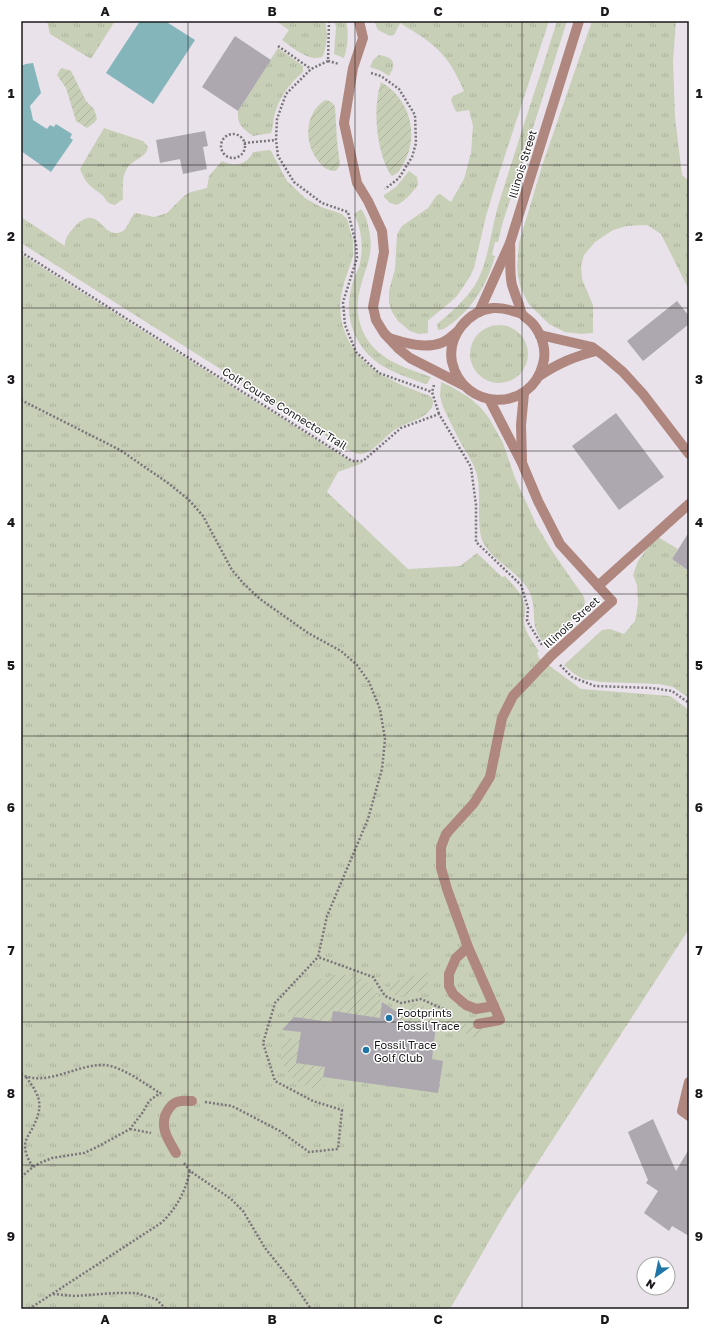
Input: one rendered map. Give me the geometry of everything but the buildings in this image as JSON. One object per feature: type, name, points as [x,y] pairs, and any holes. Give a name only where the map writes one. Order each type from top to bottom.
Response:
[{"type":"street","points":[[359,21],[363,38],[353,68],[344,123],[357,183],[368,201],[382,231],[384,252],[373,307],[380,328],[410,358],[463,385],[475,394],[489,399],[501,400],[513,398],[533,385],[539,376],[544,363],[544,349],[540,335],[533,324],[522,314],[508,309],[494,308],[479,312],[466,320],[457,332],[452,347],[452,361],[456,374],[463,385]]},
{"type":"street","name":"Illinois Street","points":[[479,312],[510,243],[579,21]]},
{"type":"street","points":[[510,243],[512,284],[522,314]]},
{"type":"street","points":[[389,338],[420,345],[434,345],[441,343],[457,332]]},
{"type":"street","points":[[540,335],[592,347],[623,372],[643,394],[689,454]]},
{"type":"street","points":[[539,376],[576,356],[596,351]]},
{"type":"street","name":"Illinois Street","points":[[522,463],[521,425],[524,392]]},
{"type":"street","name":"Illinois Street","points":[[478,1024],[500,1020],[468,947],[445,882],[441,868],[441,847],[446,834],[474,803],[490,777],[502,718],[513,696],[551,656],[612,601],[560,544],[538,501],[522,463],[489,399]]},
{"type":"street","points":[[598,586],[689,504]]},
{"type":"street","points":[[468,947],[456,958],[450,974],[449,986],[453,994],[466,1005],[476,1009],[494,1006]]},
{"type":"street","points":[[689,1082],[682,1112],[689,1116]]},
{"type":"street","points":[[176,1153],[163,1126],[165,1114],[170,1106],[178,1101],[192,1101]]},
{"type":"path","points":[[328,21],[328,61]]},
{"type":"path","points":[[278,46],[312,69]]},
{"type":"path","points":[[339,64],[328,61],[312,69],[286,94],[277,119],[276,140],[278,156],[294,182],[322,203],[348,212],[356,244],[357,258],[343,302],[345,325],[356,352],[379,373],[432,392]]},
{"type":"path","points":[[370,73],[380,76],[400,89],[415,114],[416,143],[412,157],[399,178],[385,189]]},
{"type":"path","points":[[229,134],[240,137],[244,143],[244,151],[238,157],[230,158],[221,150],[223,139],[229,134]]},
{"type":"path","points":[[244,143],[276,140]]},
{"type":"path","name":"Colf Course Connector Trail","points":[[21,252],[352,460],[363,461],[401,428],[439,414]]},
{"type":"path","points":[[435,380],[432,392],[439,414],[471,467],[476,505],[476,542],[521,585],[528,608],[527,621],[542,645],[572,677],[595,686],[652,688],[672,691],[689,703]]},
{"type":"path","points":[[21,400],[120,450],[168,482],[189,500],[203,516],[232,570],[244,584],[260,599],[308,633],[341,651],[357,665],[369,682],[380,709],[385,739],[382,769],[368,819],[327,916],[318,957],[275,1003],[262,1043],[276,1081],[313,1101],[342,1110],[338,1149],[309,1152],[280,1131],[232,1106],[192,1101]]},
{"type":"path","points":[[318,957],[373,977],[385,996],[401,1003],[421,999],[478,1024]]},
{"type":"path","points":[[21,1074],[36,1078],[105,1065],[116,1068],[166,1095]]},
{"type":"path","points":[[26,1076],[37,1092],[40,1104],[37,1120],[26,1140],[25,1148],[27,1156],[33,1167]]},
{"type":"path","points":[[21,1178],[33,1167],[52,1158],[84,1152],[97,1147],[130,1128],[143,1112],[149,1101],[160,1093]]},
{"type":"path","points":[[130,1128],[150,1132],[155,1135]]},
{"type":"path","points":[[176,1153],[190,1171],[231,1199],[243,1211],[265,1248],[294,1283],[311,1309]]},
{"type":"path","points":[[29,1309],[161,1223],[177,1206],[183,1194],[190,1171]]},
{"type":"path","points":[[53,1294],[75,1296],[115,1292],[136,1293],[156,1299],[166,1309]]},
{"type":"green space","points":[[47,21],[115,21],[91,59],[50,34]]},
{"type":"green space","points":[[276,21],[325,21],[327,39],[323,56],[313,58],[307,56],[282,40],[289,30]]},
{"type":"green space","points":[[334,21],[346,21],[348,40],[344,58],[334,54],[336,27]]},
{"type":"green space","points":[[374,21],[549,21],[495,186],[486,216],[474,268],[457,296],[428,321],[428,333],[419,334],[410,331],[398,321],[392,312],[389,302],[389,291],[395,269],[397,234],[402,226],[428,208],[437,195],[440,194],[451,202],[464,179],[471,153],[473,126],[469,110],[457,112],[455,110],[451,100],[453,96],[464,91],[452,67],[438,49],[400,23],[394,35],[390,36],[378,30]]},
{"type":"green space","points":[[557,21],[567,21],[502,225],[498,242],[495,242],[492,255],[495,256],[492,266],[479,293],[467,310],[448,326],[438,330],[437,324],[467,296],[475,285],[483,267],[498,206]]},
{"type":"green space","points":[[592,21],[676,21],[673,61],[675,117],[682,175],[689,181],[689,290],[661,234],[647,225],[627,226],[613,230],[595,242],[584,255],[581,266],[582,279],[593,305],[593,333],[581,334],[565,332],[549,324],[528,303],[520,286],[517,268],[519,243],[542,166]]},
{"type":"green space","points":[[278,48],[303,66],[303,72],[281,98],[274,117],[271,133],[253,136],[239,123],[238,111]]},
{"type":"green space","points":[[379,55],[388,57],[393,62],[393,68],[389,76],[370,67],[373,60]]},
{"type":"green space","points":[[62,68],[71,71],[86,101],[94,109],[97,119],[87,128],[76,121],[66,88],[57,75]]},
{"type":"green space","points":[[381,82],[399,97],[405,107],[411,129],[409,152],[400,169],[392,176],[386,166],[378,135],[376,113]]},
{"type":"green space","points":[[325,100],[331,102],[335,107],[340,165],[336,171],[328,170],[322,165],[311,148],[309,139],[308,130],[313,114],[318,106]]},
{"type":"green space","points":[[104,128],[143,141],[148,147],[145,154],[128,167],[124,175],[123,199],[115,205],[108,202],[101,194],[88,184],[80,169]]},
{"type":"green space","points":[[271,151],[287,181],[305,198],[321,207],[342,214],[347,219],[353,240],[353,256],[343,287],[340,309],[343,327],[357,354],[366,364],[378,372],[403,385],[430,396],[433,401],[430,410],[427,413],[396,429],[366,453],[361,454],[352,452],[21,243],[21,217],[65,246],[65,241],[70,232],[80,222],[87,218],[93,218],[110,231],[115,233],[121,232],[126,228],[136,213],[154,217],[167,213],[185,195],[207,188],[209,176],[222,161],[231,164],[240,164],[247,160],[253,152]]},
{"type":"green space","points":[[409,171],[417,177],[418,185],[409,196],[397,205],[390,203],[384,195],[396,187]]},
{"type":"green space","points":[[361,209],[367,222],[371,245],[358,302],[361,327],[369,342],[386,358],[431,377],[427,384],[397,373],[378,363],[361,346],[352,326],[349,314],[349,302],[352,284],[361,260],[362,247],[359,226],[354,214]]},
{"type":"green space","name":"Fossil Trace Golf Club","points":[[21,254],[342,456],[351,461],[363,463],[338,472],[327,492],[408,569],[460,566],[477,553],[502,577],[505,576],[523,599],[525,608],[524,623],[526,631],[539,651],[537,653],[539,658],[581,689],[670,696],[689,710],[689,929],[507,1210],[450,1309],[21,1309]]},
{"type":"green space","points":[[493,325],[505,325],[520,333],[528,348],[528,360],[520,375],[505,383],[493,383],[478,375],[470,360],[470,348],[478,333]]},
{"type":"green space","points":[[441,382],[470,398],[489,418],[503,443],[515,478],[537,526],[552,551],[584,597],[585,603],[580,613],[545,644],[535,625],[532,600],[526,586],[515,574],[494,557],[481,538],[477,475],[473,463],[443,407],[440,396]]},
{"type":"green space","points":[[656,536],[678,549],[672,559],[689,571],[689,698],[673,687],[659,684],[601,682],[583,679],[564,665],[602,630],[610,629],[624,634],[635,621],[638,604],[637,585],[633,575],[638,561]]},
{"type":"green space","points":[[424,970],[428,973],[427,988],[424,990],[397,997],[389,990],[391,982],[410,978]]},
{"type":"green space","points":[[341,974],[356,977],[371,985],[382,1002],[380,1018],[333,1011],[331,1022],[294,1017],[284,1009],[301,990],[316,981]]},
{"type":"green space","points":[[412,1005],[424,1006],[441,1012],[468,1025],[489,1029],[471,1038],[469,1034],[436,1029],[436,1025],[399,1020],[400,1014],[398,1013],[402,1008]]},
{"type":"green space","points":[[283,1038],[300,1040],[297,1063],[325,1067],[324,1077],[327,1077],[327,1082],[325,1085],[321,1088],[312,1088],[299,1083],[291,1076],[281,1060]]},
{"type":"water","points":[[140,21],[165,21],[195,40],[153,104],[106,73]]},
{"type":"water","points":[[33,63],[41,93],[30,106],[33,120],[47,129],[50,125],[54,127],[56,124],[72,134],[70,138],[73,140],[51,172],[21,151],[21,66]]},
{"type":"place","name":"Footprints Fossil Trace","points":[[389,1018]]},
{"type":"place","name":"Fossil Trace Golf Club","points":[[366,1050]]}]
